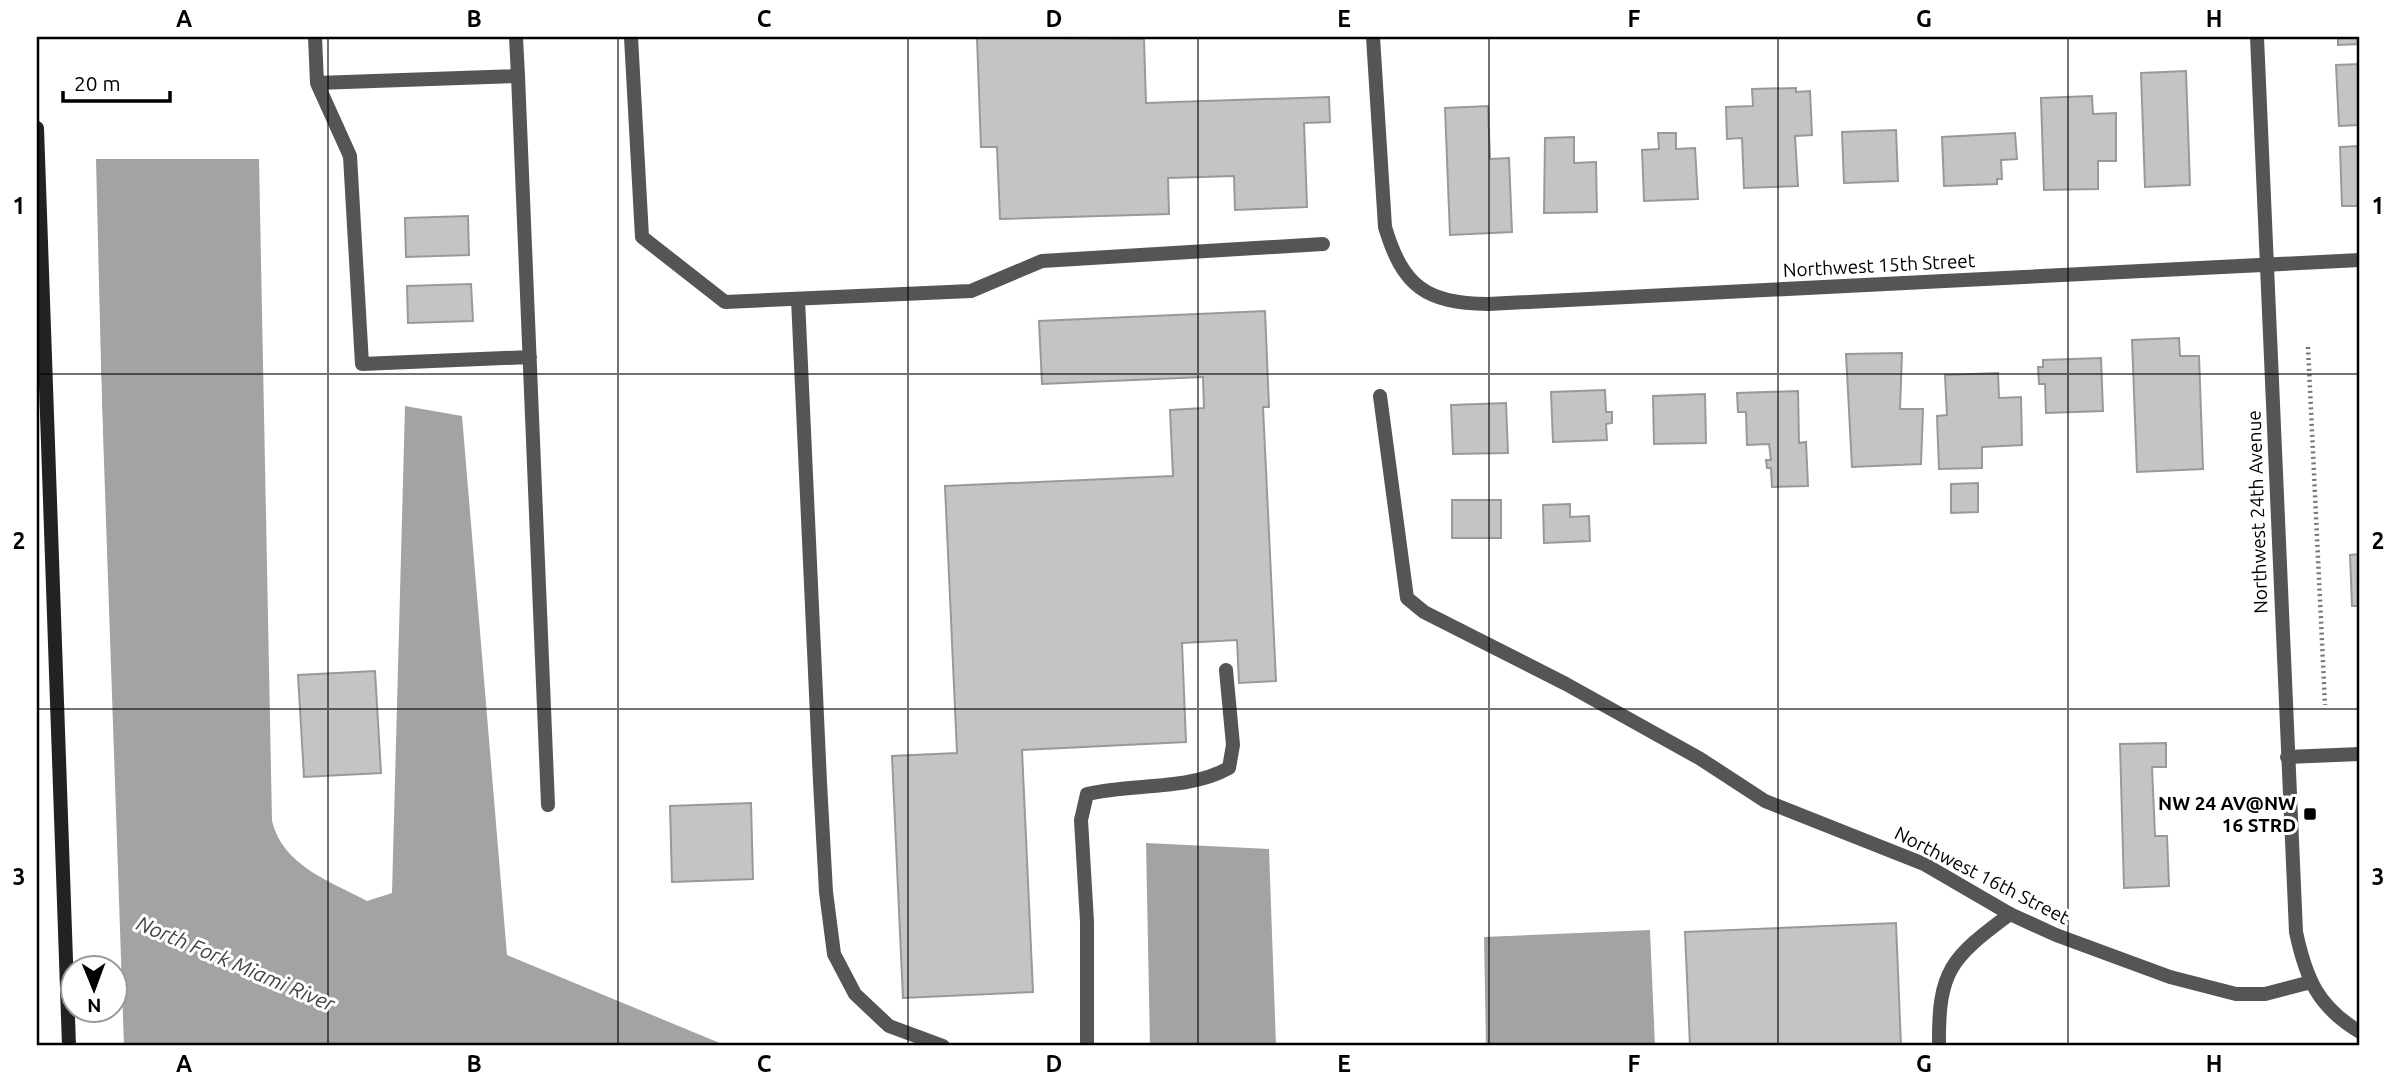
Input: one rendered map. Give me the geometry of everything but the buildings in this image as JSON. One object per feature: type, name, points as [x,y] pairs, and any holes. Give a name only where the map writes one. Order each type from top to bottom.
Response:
[{"type":"main road","points":[[37,128],[69,1046]]},
{"type":"street","points":[[315,37],[317,83],[350,156],[362,364],[530,357]]},
{"type":"street","points":[[516,37],[548,805]]},
{"type":"street","points":[[631,37],[642,237],[725,302],[971,292],[1042,261],[1323,244]]},
{"type":"street","name":"Northwest 15th Street","points":[[1373,37],[1381,202],[1393,255],[1406,277],[1426,292],[1443,300],[1489,304],[2360,260]]},
{"type":"street","name":"Northwest 24th Avenue","points":[[2257,37],[2296,932],[2311,982]]},
{"type":"street","points":[[317,83],[518,76]]},
{"type":"street","points":[[798,299],[826,892],[834,954],[855,994],[889,1026],[943,1046]]},
{"type":"street","name":"Northwest 16th Street","points":[[1380,396],[1408,598],[1444,624],[1557,679],[1699,758],[1765,801],[1915,859],[2010,914],[2113,957],[2212,989],[2251,995],[2311,982]]},
{"type":"street","points":[[1087,1046],[1087,922],[1081,820],[1087,794],[1118,787],[1209,779],[1230,768],[1233,745],[1226,670]]},
{"type":"street","points":[[2287,757],[2360,754]]},
{"type":"street","points":[[1939,1046],[1940,1000],[1950,972],[1966,947],[2010,914]]},
{"type":"street","points":[[2311,982],[2322,1003],[2334,1015],[2360,1032]]},
{"type":"path","points":[[2308,347],[2325,705]]},
{"type":"water","name":"North Fork Miami River","points":[[96,159],[259,159],[272,821],[278,837],[297,861],[324,879],[367,901],[392,893],[405,406],[462,416],[507,955],[727,1046],[78,1046],[75,1024],[130,1024],[130,954],[66,954],[37,732],[111,781]]},
{"type":"water","points":[[1146,843],[1269,849],[1276,1046],[1150,1046]]},
{"type":"water","points":[[1650,930],[1655,1046],[1486,1046],[1484,937]]},
{"type":"pier","points":[[94,170],[121,954],[60,954],[60,1024],[123,1024],[124,1046],[72,1046],[37,1018],[37,729],[107,775]]},
{"type":"place","name":"NW 24 AV@NW 16 STRD","points":[[2310,814]]}]
